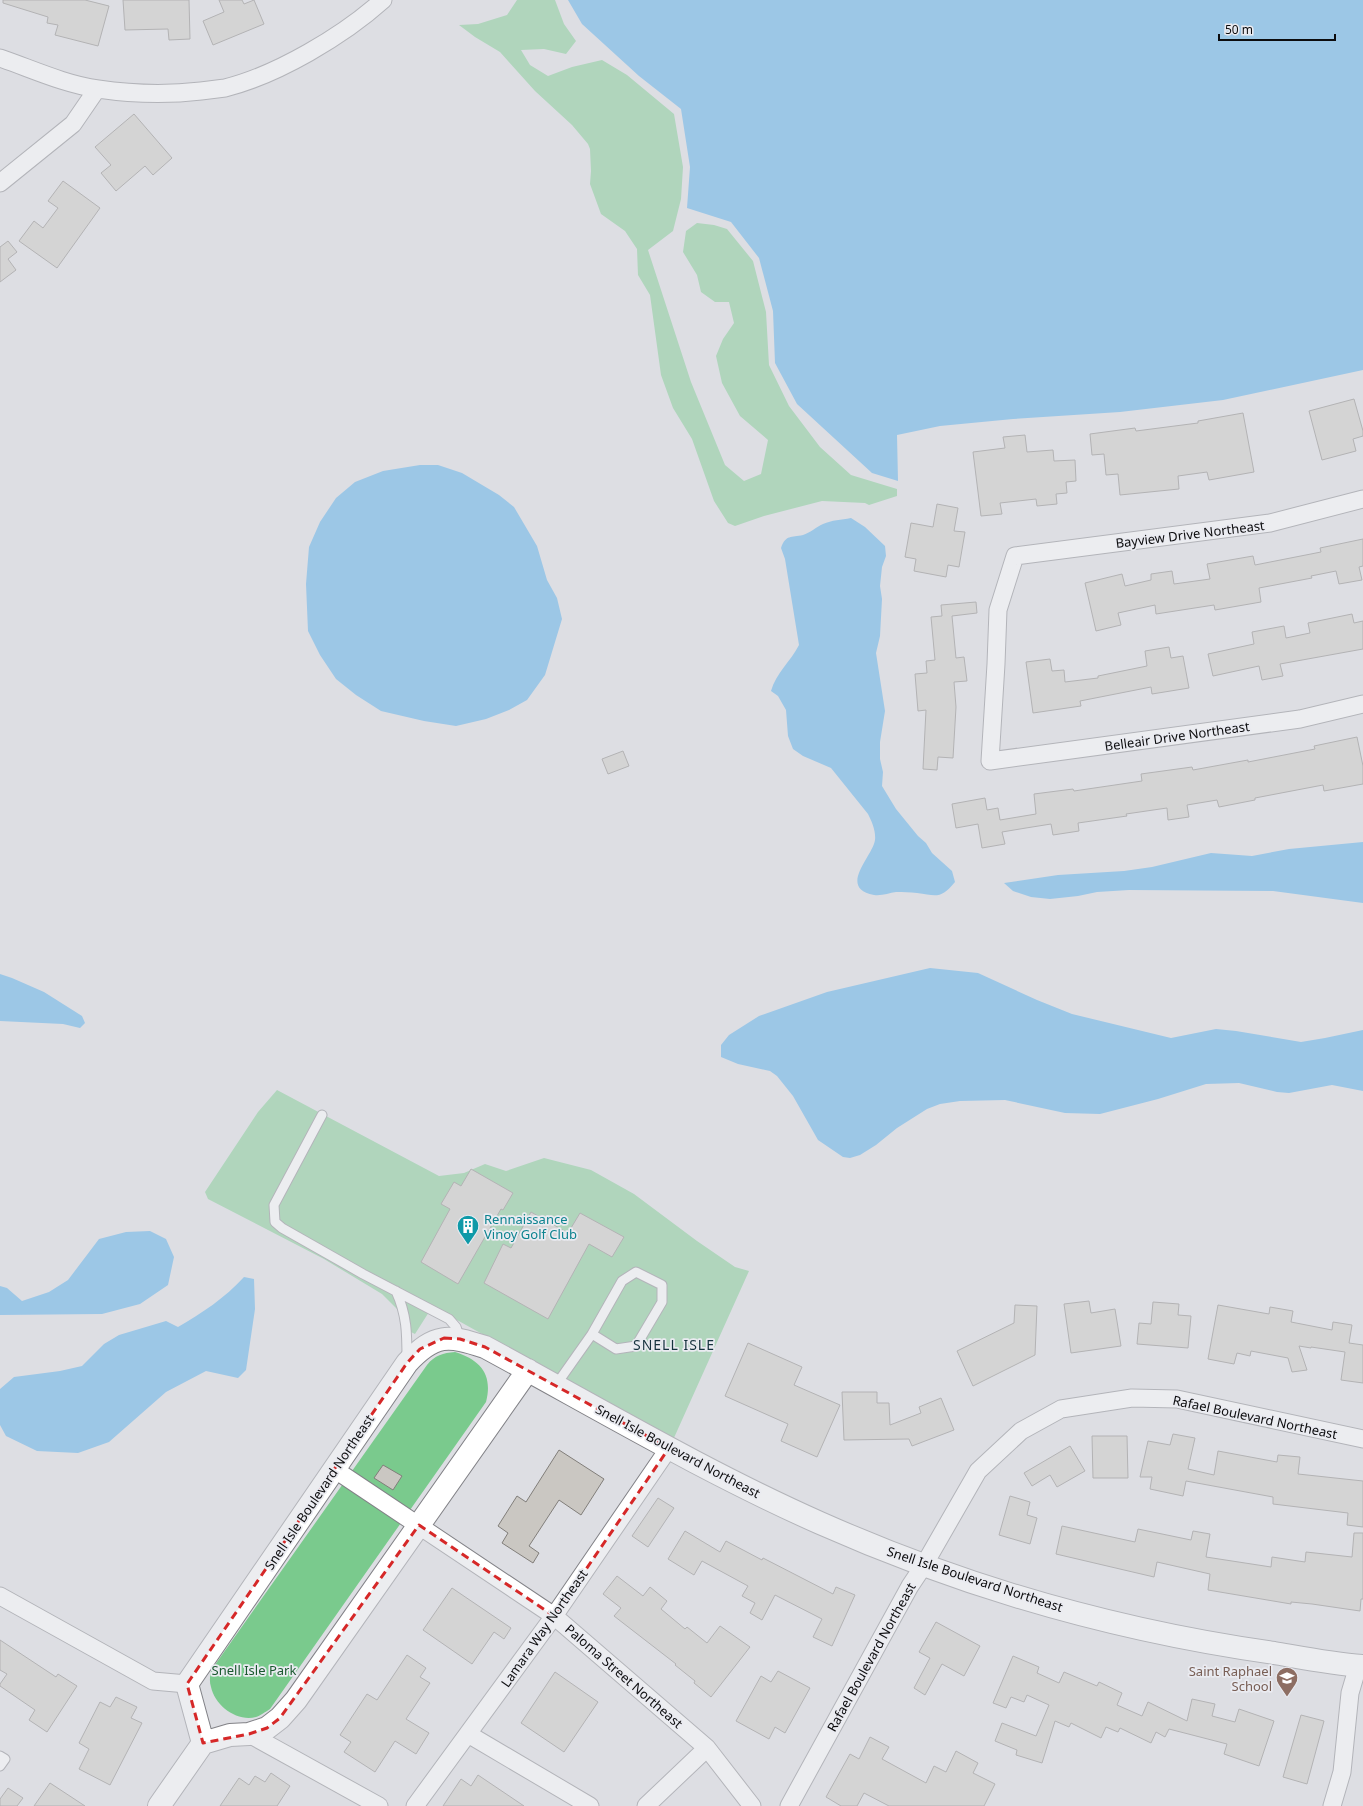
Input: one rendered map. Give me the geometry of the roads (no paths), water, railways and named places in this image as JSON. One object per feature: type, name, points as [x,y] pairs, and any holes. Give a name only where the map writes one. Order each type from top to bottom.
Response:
[{"type":"street","points":[[0,58],[51,77],[97,89],[136,93],[176,94],[224,88],[262,75],[307,54],[346,28],[383,0]]},
{"type":"street","points":[[0,183],[73,124],[97,89]]},
{"type":"street","name":"Bayview Drive Northeast","points":[[990,761],[998,610],[1015,556],[1270,523],[1363,499]]},
{"type":"street","name":"Belleair Drive Northeast","points":[[990,761],[1300,719],[1363,704]]},
{"type":"street","name":"Snell Isle Boulevard Northeast","points":[[187,1684],[407,1363],[420,1349],[431,1342],[444,1338],[460,1339],[485,1347],[669,1448],[746,1488],[821,1523],[924,1565],[999,1590],[1120,1624],[1233,1647],[1361,1666]]},
{"type":"street","points":[[159,1806],[203,1742],[230,1735],[249,1734],[267,1728],[280,1718],[296,1700],[528,1370]]},
{"type":"street","name":"Rafael Boulevard Northeast","points":[[788,1806],[910,1586],[924,1565],[978,1471],[1021,1431],[1061,1409],[1132,1398],[1177,1399],[1363,1439]]},
{"type":"street","name":"Lamara Way Northeast","points":[[415,1806],[554,1616],[669,1448]]},
{"type":"street","name":"Paloma Street Northeast","points":[[334,1469],[554,1616],[707,1748],[752,1806]]},
{"type":"street","points":[[0,1596],[154,1681],[187,1684],[203,1742]]},
{"type":"street","points":[[1332,1806],[1342,1772],[1350,1692],[1361,1666]]},
{"type":"street","points":[[249,1734],[379,1806]]},
{"type":"street","points":[[468,1734],[590,1806]]},
{"type":"street","points":[[646,1806],[707,1748]]},
{"type":"lane","points":[[322,1115],[274,1205],[275,1222],[289,1232],[449,1319],[456,1327],[460,1339]]},
{"type":"lane","points":[[556,1385],[592,1334],[622,1281],[636,1272],[662,1285],[662,1302],[636,1346],[616,1349],[592,1334]]},
{"type":"lane","points":[[396,1291],[403,1306],[407,1328],[407,1363]]},
{"type":"lane","points":[[0,1756],[5,1759],[0,1766]]},
{"type":"water","points":[[568,0],[1363,0],[1363,370],[1223,400],[1120,412],[1013,419],[940,426],[897,435],[898,481],[872,473],[797,404],[775,363],[773,311],[759,258],[731,222],[687,208],[690,167],[681,109],[639,76],[582,24]]},
{"type":"water","points":[[420,465],[438,465],[462,473],[499,495],[514,507],[537,546],[547,580],[557,598],[562,619],[545,675],[527,700],[509,710],[486,719],[456,726],[424,721],[381,711],[356,695],[336,679],[320,655],[308,631],[306,584],[309,547],[320,522],[336,498],[355,482],[383,471]]},
{"type":"water","points":[[851,518],[865,527],[885,546],[886,556],[882,567],[880,586],[882,599],[880,636],[876,653],[885,711],[880,742],[880,759],[883,772],[882,786],[896,809],[918,836],[926,843],[932,853],[952,871],[955,882],[946,891],[938,895],[896,892],[883,895],[874,895],[863,891],[858,886],[860,871],[873,847],[875,840],[871,820],[868,814],[831,768],[803,756],[793,749],[788,736],[786,710],[778,696],[771,691],[776,678],[799,645],[785,559],[781,548],[785,540],[789,537],[806,534],[826,523]]},
{"type":"water","points":[[1363,842],[1363,903],[1273,891],[1129,890],[1097,892],[1050,899],[1031,897],[1013,891],[1004,883],[1058,875],[1124,871],[1152,867],[1211,853],[1252,856],[1289,849]]},
{"type":"water","points":[[930,968],[978,973],[1072,1014],[1171,1038],[1216,1029],[1301,1042],[1363,1030],[1363,1091],[1332,1085],[1289,1093],[1277,1092],[1239,1083],[1206,1084],[1158,1099],[1100,1114],[1065,1113],[1005,1100],[960,1101],[940,1104],[927,1109],[897,1128],[876,1145],[860,1155],[850,1158],[843,1157],[818,1140],[793,1096],[777,1076],[770,1071],[738,1064],[721,1057],[721,1045],[729,1035],[759,1016],[827,992]]},
{"type":"water","points":[[0,974],[44,992],[82,1016],[85,1023],[80,1028],[63,1024],[0,1021]]},
{"type":"water","points":[[150,1231],[166,1239],[174,1257],[168,1285],[140,1304],[102,1314],[0,1315],[0,1286],[7,1288],[22,1301],[49,1292],[68,1280],[99,1239],[126,1232]]},
{"type":"water","points":[[244,1277],[254,1279],[255,1309],[246,1370],[238,1378],[206,1371],[166,1392],[109,1442],[78,1453],[37,1451],[6,1436],[0,1425],[0,1389],[14,1377],[60,1371],[82,1366],[104,1344],[119,1335],[166,1321],[178,1327],[213,1305]]},
{"type":"place","name":"Rennaissance Vinoy Golf Club","points":[[468,1246]]},
{"type":"place","name":"Saint Raphael School","points":[[1287,1698]]},
{"type":"district","name":"SNELL ISLE","points":[[674,1345]]},
{"type":"park label","name":"Snell Isle Park","points":[[254,1670]]}]
